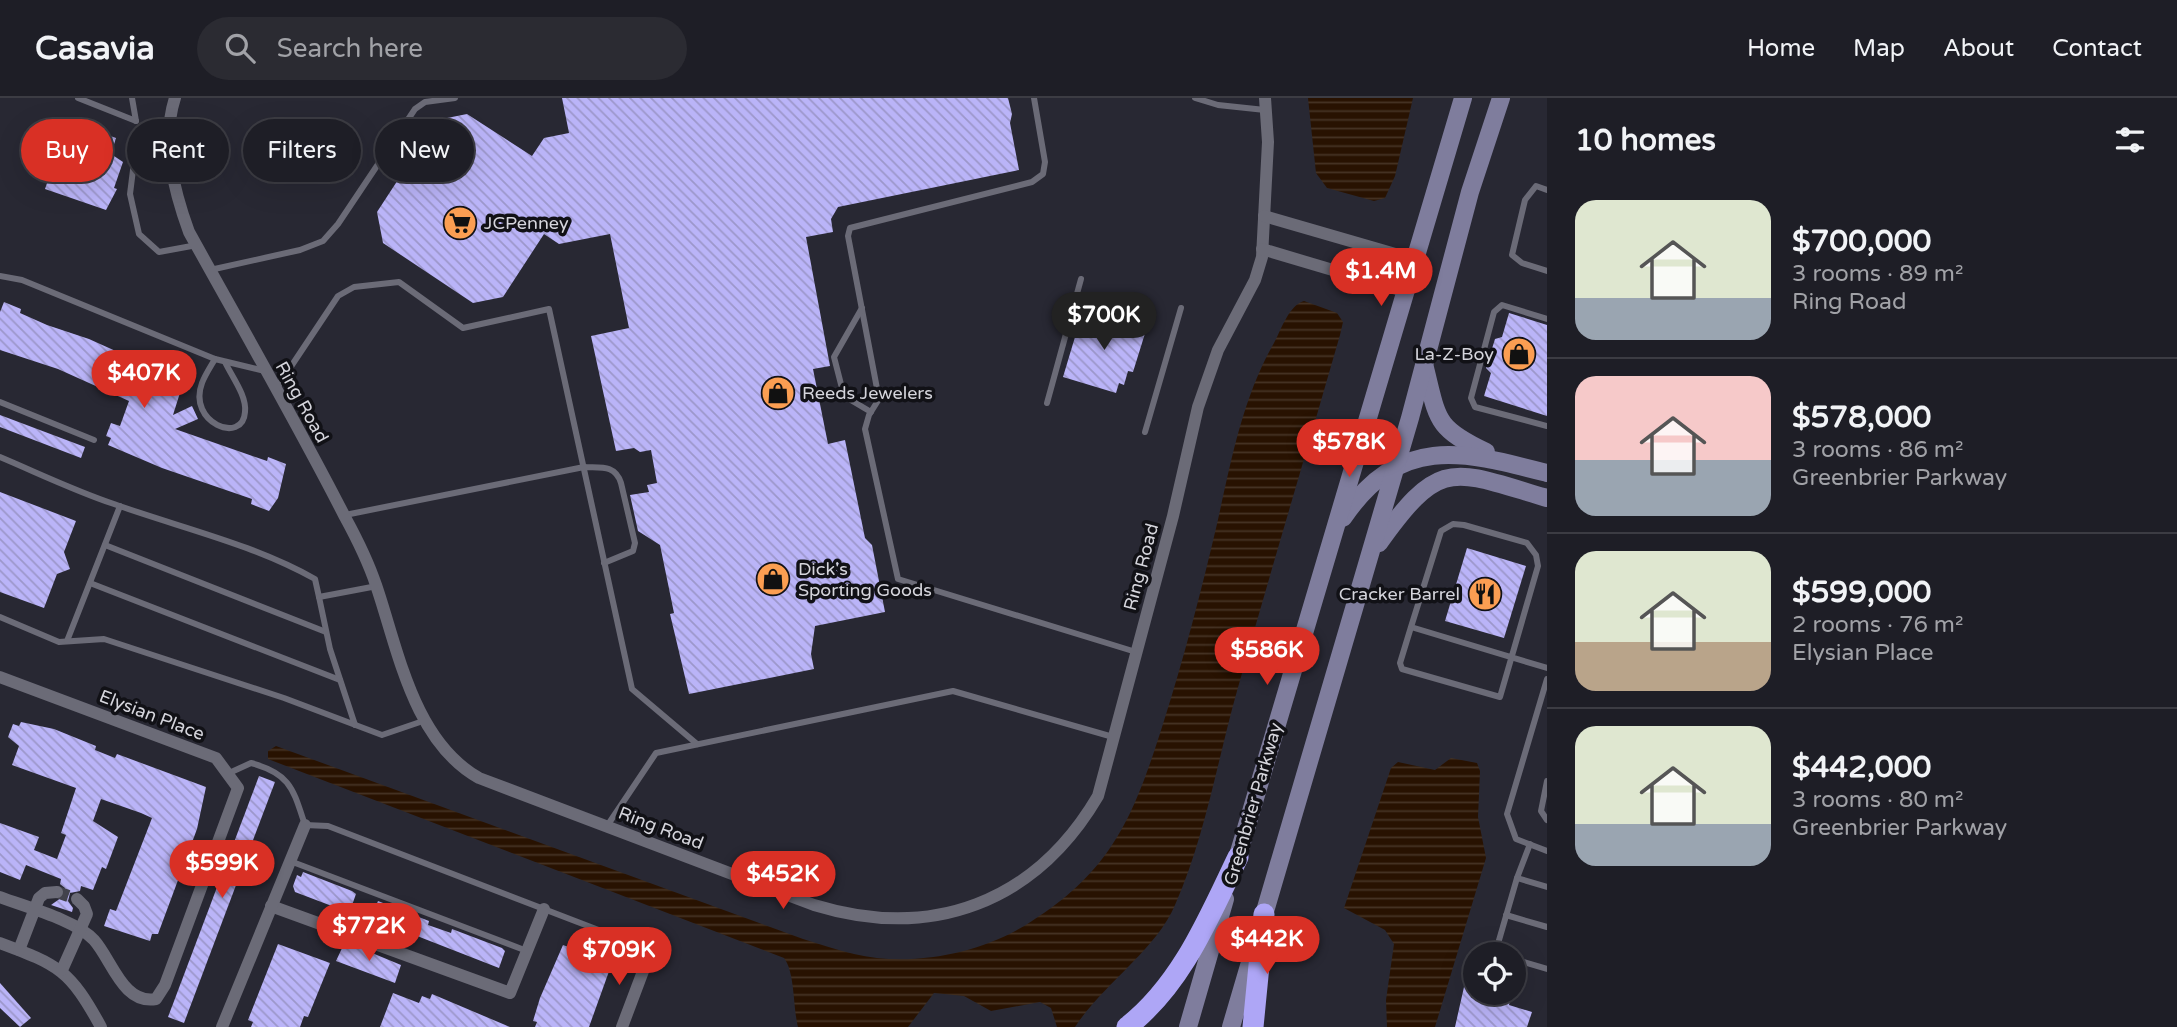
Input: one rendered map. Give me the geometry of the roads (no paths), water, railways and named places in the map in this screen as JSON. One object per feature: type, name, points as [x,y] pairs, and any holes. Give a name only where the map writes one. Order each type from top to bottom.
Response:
[{"type":"highway","points":[[1128,1027],[1167,988],[1199,937],[1238,857]]},
{"type":"highway","points":[[1254,1027],[1264,914]]},
{"type":"main road","name":"Greenbrier Parkway","points":[[1188,1027],[1463,98]]},
{"type":"main road","points":[[1231,1027],[1397,465],[1467,205],[1502,98]]},
{"type":"main road","points":[[1425,367],[1434,410],[1443,425],[1467,443],[1515,465]]},
{"type":"main road","points":[[1335,529],[1369,485],[1397,465],[1443,453],[1465,454],[1547,473]]},
{"type":"main road","points":[[1371,554],[1404,507],[1433,482],[1453,476],[1477,477],[1547,498]]},
{"type":"street","name":"Ring Road","points":[[172,119],[175,98]]},
{"type":"street","name":"Ring Road","points":[[174,182],[178,202],[197,245],[344,515],[377,586],[401,672],[426,720],[455,760],[470,773],[848,915],[883,919],[937,917],[988,900],[1014,886],[1061,848],[1080,826],[1098,796],[1198,407],[1218,350],[1255,279],[1262,249],[1264,216],[1268,142],[1265,104]]},
{"type":"street","points":[[1264,216],[1416,260]]},
{"type":"street","points":[[1262,249],[1406,292]]},
{"type":"street","name":"Elysian Place","points":[[0,677],[216,758],[228,774]]},
{"type":"street","points":[[0,897],[80,929],[93,939],[133,996],[145,1001],[156,999],[166,985],[238,788],[228,774]]},
{"type":"street","points":[[222,1027],[304,825]]},
{"type":"street","points":[[19,950],[45,893],[57,892]]},
{"type":"street","points":[[62,970],[87,914],[77,899]]},
{"type":"street","points":[[271,906],[510,993],[544,909]]},
{"type":"street","points":[[0,943],[62,970],[101,1027]]},
{"type":"street","points":[[622,1027],[648,958]]},
{"type":"lane","points":[[78,98],[131,119]]},
{"type":"lane","points":[[132,98],[136,119]]},
{"type":"lane","points":[[210,270],[300,250],[323,241],[338,224],[415,109],[425,102],[454,98]]},
{"type":"lane","points":[[1034,98],[1045,162],[1043,174],[1032,182],[850,228],[848,236],[879,399],[865,429],[898,579],[1136,652]]},
{"type":"lane","points":[[1195,98],[1217,105],[1265,104]]},
{"type":"lane","points":[[132,182],[130,194],[139,234],[159,252],[197,245]]},
{"type":"lane","points":[[1547,190],[1536,186],[1525,200],[1512,255],[1522,263],[1547,271]]},
{"type":"lane","points":[[0,276],[22,280],[215,359],[265,371]]},
{"type":"lane","points":[[1047,403],[1081,279]]},
{"type":"lane","points":[[276,390],[338,296],[354,287],[399,282],[463,328],[549,309],[632,689],[697,744]]},
{"type":"lane","points":[[1547,319],[1502,305],[1494,312],[1471,397],[1475,407],[1547,426]]},
{"type":"lane","points":[[862,308],[834,357],[845,396],[871,412]]},
{"type":"lane","points":[[1145,432],[1181,308]]},
{"type":"lane","points":[[215,359],[201,384],[200,399],[209,422],[217,427],[229,428],[242,421],[246,414],[243,397],[225,362]]},
{"type":"lane","points":[[0,402],[94,440]]},
{"type":"lane","points":[[0,457],[120,506],[236,545],[315,579],[326,632],[355,725]]},
{"type":"lane","points":[[344,515],[584,467],[609,468],[618,474],[635,543],[633,551],[604,563]]},
{"type":"lane","points":[[67,641],[120,506]]},
{"type":"lane","points":[[1453,524],[1527,543],[1536,555],[1538,566],[1500,697],[1492,698],[1402,668],[1400,663],[1411,627],[1441,531],[1453,524]]},
{"type":"lane","points":[[104,545],[326,632]]},
{"type":"lane","points":[[90,583],[340,680]]},
{"type":"lane","points":[[319,597],[377,586]]},
{"type":"lane","points":[[0,617],[59,642],[104,639],[382,735],[426,720]]},
{"type":"lane","points":[[1411,627],[1547,668]]},
{"type":"lane","points":[[1547,678],[1507,814],[1516,839],[1547,851]]},
{"type":"lane","points":[[606,826],[656,753],[953,691],[1113,737]]},
{"type":"lane","points":[[228,774],[251,763],[271,769],[289,781],[304,825],[328,825],[635,944],[648,958]]},
{"type":"lane","points":[[1547,781],[1541,811],[1547,820]]},
{"type":"lane","points":[[1498,942],[1530,844]]},
{"type":"lane","points":[[290,861],[527,951]]},
{"type":"lane","points":[[1517,878],[1547,887]]},
{"type":"lane","points":[[1506,915],[1547,928]]},
{"type":"lane","points":[[1526,963],[1547,969]]},
{"type":"tunnel","points":[[57,892],[77,899]]},
{"type":"place","name":"JCPenney","points":[[460,223]]},
{"type":"place","name":"La-Z-Boy","points":[[1519,354]]},
{"type":"place","name":"Reeds Jewelers","points":[[778,393]]},
{"type":"place","name":"Dick's Sporting Goods","points":[[773,579]]},
{"type":"place","name":"Cracker Barrel","points":[[1485,594]]}]
